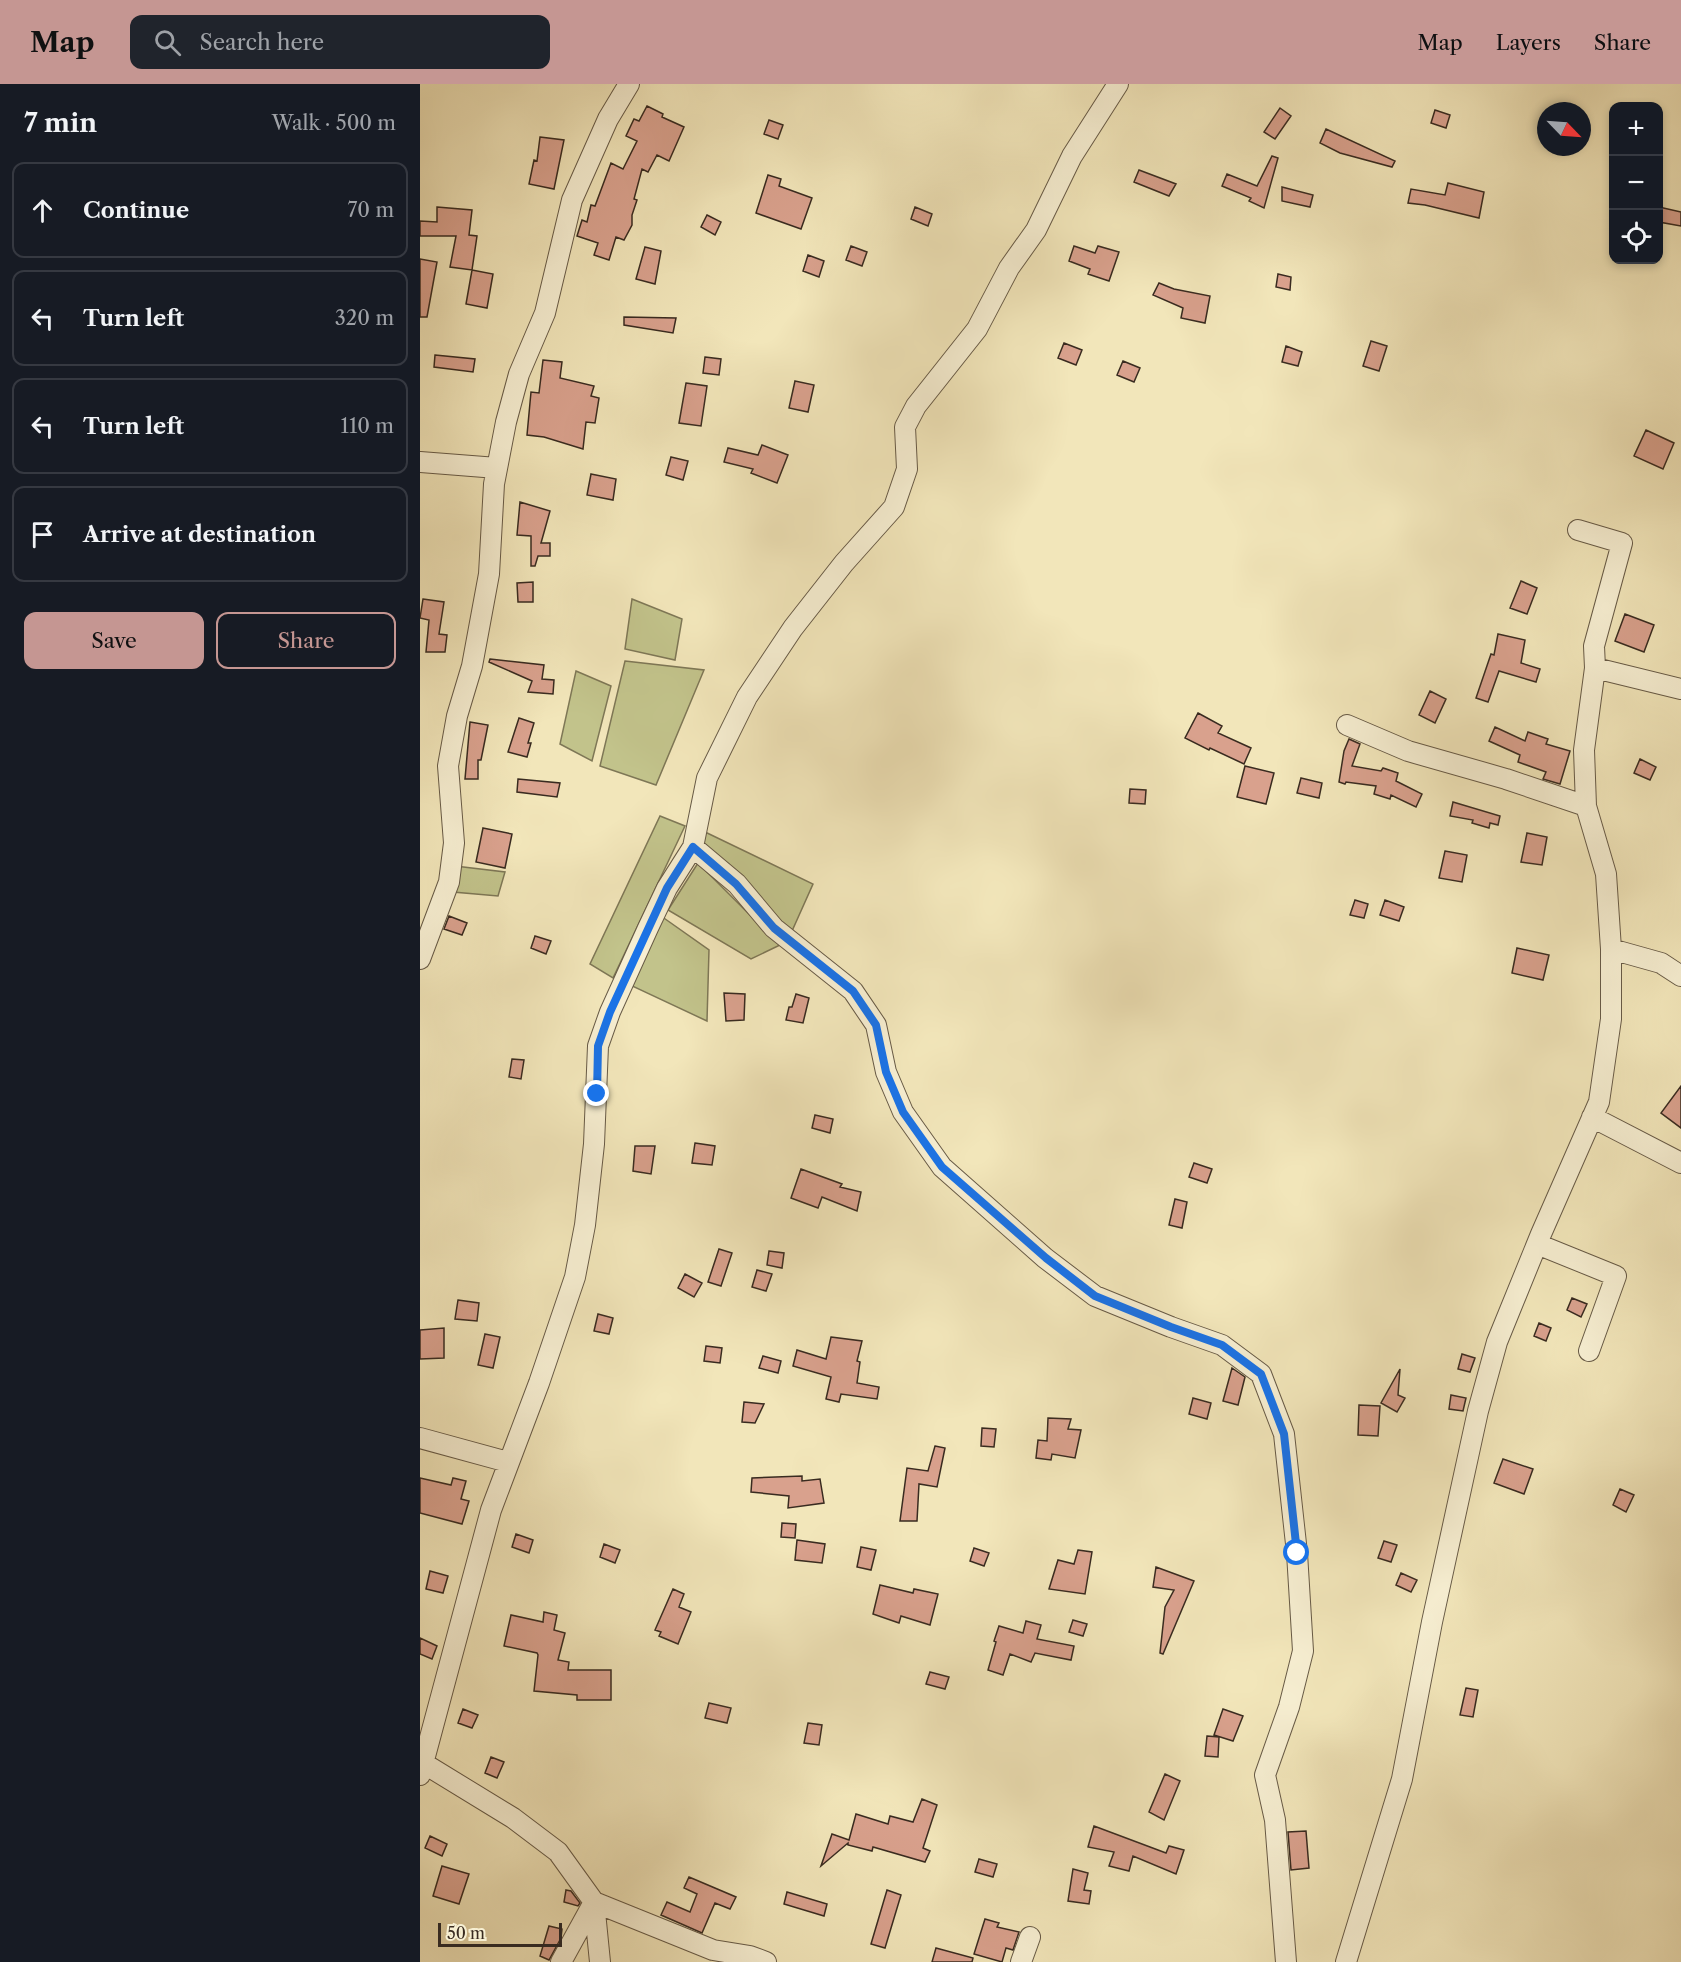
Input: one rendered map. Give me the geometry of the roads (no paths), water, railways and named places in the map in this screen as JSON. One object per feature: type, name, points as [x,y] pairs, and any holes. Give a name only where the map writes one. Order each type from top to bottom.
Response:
[{"type":"street","points":[[420,959],[449,882],[454,843],[448,766],[457,716],[472,666],[489,574],[494,484],[506,422],[519,374],[545,313],[572,200],[608,119],[628,84]]},
{"type":"street","points":[[600,1962],[594,1902],[558,1852],[513,1818],[421,1769],[491,1510],[539,1383],[575,1277],[585,1225],[594,1144],[598,1046],[610,1012],[667,888],[693,847],[707,778],[747,697],[793,628],[844,563],[894,507],[907,469],[905,427],[916,406],[977,329],[1010,268],[1036,230],[1072,156],[1118,84]]},
{"type":"street","points":[[420,462],[497,468]]},
{"type":"street","points":[[1346,1962],[1402,1779],[1432,1622],[1481,1400],[1497,1342],[1599,1102],[1611,1019],[1611,949],[1606,874],[1586,806],[1584,750],[1595,668],[1594,646],[1622,543],[1578,530]]},
{"type":"street","points":[[1595,668],[1681,689]]},
{"type":"street","points":[[1347,725],[1408,751],[1506,778],[1586,806]]},
{"type":"street","points":[[693,847],[736,884],[774,928],[853,991],[876,1025],[886,1072],[903,1112],[942,1167],[1046,1258],[1095,1296],[1222,1345],[1261,1374],[1284,1434],[1297,1553],[1303,1651],[1289,1707],[1265,1775],[1275,1820],[1286,1962]]},
{"type":"street","points":[[1611,949],[1661,963],[1681,976]]},
{"type":"street","points":[[1592,1117],[1681,1163]]},
{"type":"street","points":[[1537,1244],[1616,1276],[1589,1351]]},
{"type":"street","points":[[420,1438],[508,1462]]},
{"type":"street","points":[[561,1962],[594,1902]]},
{"type":"street","points":[[594,1902],[713,1950],[750,1956],[766,1962]]},
{"type":"street","points":[[1021,1962],[1030,1937]]}]
